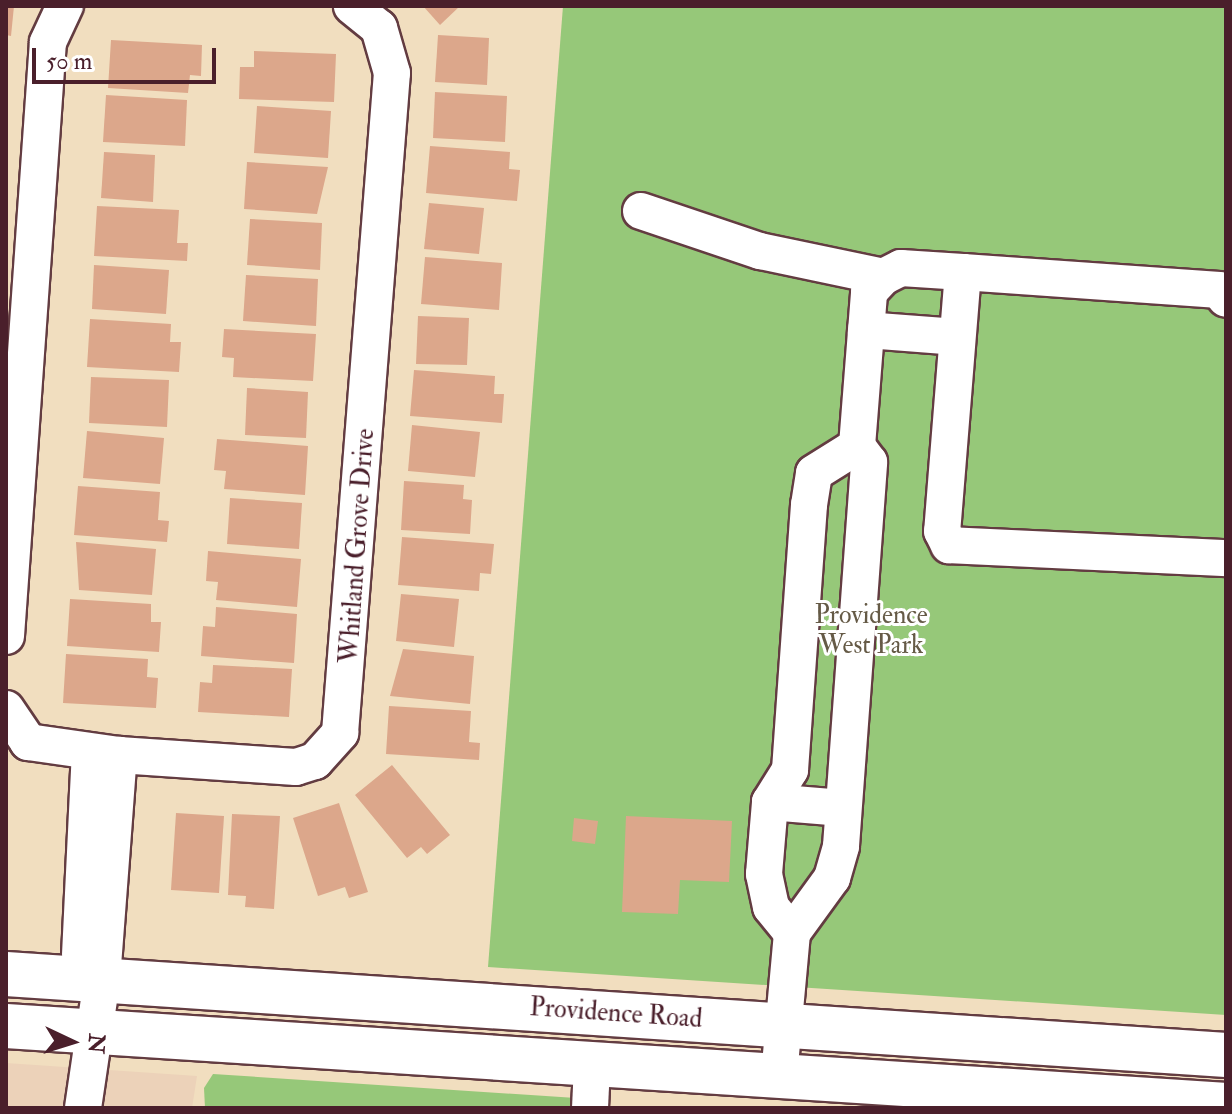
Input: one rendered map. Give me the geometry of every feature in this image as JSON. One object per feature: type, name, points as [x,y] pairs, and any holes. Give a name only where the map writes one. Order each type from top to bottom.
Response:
[{"type":"main road","name":"Providence Road","points":[[6,974],[1226,1055]]},
{"type":"main road","name":"Providence Road","points":[[6,1026],[779,1076],[1006,1100],[1226,1105]]},
{"type":"street","points":[[6,636],[48,42],[65,6]]},
{"type":"street","name":"Whitland Grove Drive","points":[[6,709],[28,742],[104,754],[296,767],[315,761],[340,733],[392,73],[379,28],[352,6]]},
{"type":"street","points":[[641,211],[760,251],[883,277]]},
{"type":"street","points":[[779,1076],[792,933],[832,878],[843,808],[869,462],[857,446],[869,292],[883,277],[901,268],[1219,290],[1226,299]]},
{"type":"street","points":[[963,272],[942,531],[949,545],[1226,558]]},
{"type":"street","points":[[866,330],[956,337]]},
{"type":"street","points":[[792,933],[766,892],[770,802],[790,770],[814,473],[857,446]]},
{"type":"street","points":[[83,1108],[90,1031],[90,978],[104,754]]},
{"type":"street","points":[[770,802],[843,808]]},
{"type":"street","points":[[1006,1100],[1010,1039]]},
{"type":"street","points":[[590,1108],[592,1065]]},
{"type":"shaded area","points":[[6,1063],[197,1076],[192,1108],[6,1108]]},
{"type":"green space","name":"Providence West Park","points":[[563,6],[1226,6],[1226,1015],[488,967]]},
{"type":"green space","points":[[213,1074],[576,1098],[575,1108],[205,1108],[204,1088]]},
{"type":"building","points":[[6,6],[14,6],[11,36],[6,35]]},
{"type":"building","points":[[423,6],[460,6],[440,25]]},
{"type":"building","points":[[438,35],[489,38],[487,85],[435,82]]},
{"type":"building","points":[[111,40],[202,45],[201,76],[190,75],[188,93],[108,88]]},
{"type":"building","points":[[254,51],[336,54],[334,102],[239,99],[240,67],[254,67]]},
{"type":"building","points":[[435,92],[507,96],[505,142],[433,138]]},
{"type":"building","points":[[106,95],[187,100],[185,146],[103,142]]},
{"type":"building","points":[[257,106],[331,111],[328,158],[254,153]]},
{"type":"building","points":[[430,146],[510,152],[509,169],[520,170],[517,201],[426,193]]},
{"type":"building","points":[[104,152],[155,155],[153,202],[101,198]]},
{"type":"building","points":[[247,162],[328,167],[317,214],[244,209]]},
{"type":"building","points":[[429,203],[484,208],[479,254],[424,249]]},
{"type":"building","points":[[97,206],[179,210],[177,243],[188,243],[187,261],[94,256]]},
{"type":"building","points":[[250,219],[322,223],[320,270],[247,265]]},
{"type":"building","points":[[425,257],[502,263],[499,310],[421,304]]},
{"type":"building","points":[[94,265],[169,270],[166,314],[92,309]]},
{"type":"building","points":[[246,275],[318,279],[316,326],[243,321]]},
{"type":"building","points":[[418,316],[469,318],[467,365],[416,364]]},
{"type":"building","points":[[90,319],[171,324],[170,342],[181,342],[179,372],[87,367]]},
{"type":"building","points":[[224,329],[316,334],[313,381],[233,377],[234,358],[222,357]]},
{"type":"building","points":[[414,370],[495,376],[494,394],[504,394],[502,423],[410,416]]},
{"type":"building","points":[[91,377],[169,380],[167,427],[89,423]]},
{"type":"building","points":[[247,388],[308,392],[306,438],[245,435]]},
{"type":"building","points":[[412,425],[480,432],[475,477],[408,471]]},
{"type":"building","points":[[87,431],[164,438],[160,484],[83,478]]},
{"type":"building","points":[[217,439],[308,446],[305,495],[224,489],[226,471],[214,470]]},
{"type":"building","points":[[404,481],[464,485],[463,499],[472,500],[470,534],[401,530]]},
{"type":"building","points":[[78,486],[160,492],[158,520],[169,521],[167,542],[74,535]]},
{"type":"building","points":[[230,498],[302,503],[299,549],[227,544]]},
{"type":"building","points":[[402,537],[494,544],[491,574],[480,573],[479,591],[398,585]]},
{"type":"building","points":[[76,542],[156,549],[152,595],[79,590]]},
{"type":"building","points":[[208,551],[301,559],[297,607],[216,600],[218,582],[206,581]]},
{"type":"building","points":[[401,594],[459,599],[454,647],[396,641]]},
{"type":"building","points":[[70,599],[151,604],[151,622],[161,622],[159,652],[67,646]]},
{"type":"building","points":[[216,607],[297,614],[294,663],[201,656],[203,626],[215,627]]},
{"type":"building","points":[[403,649],[474,656],[470,704],[390,696]]},
{"type":"building","points":[[66,654],[148,659],[147,677],[158,678],[156,708],[63,703]]},
{"type":"building","points":[[213,665],[292,669],[289,717],[198,712],[200,682],[212,683]]},
{"type":"building","points":[[389,706],[471,711],[469,742],[480,743],[479,760],[386,754]]},
{"type":"building","points":[[392,765],[450,835],[427,854],[421,847],[407,858],[355,795]]},
{"type":"building","points":[[339,803],[368,892],[349,898],[345,887],[318,896],[293,818]]},
{"type":"building","points":[[176,813],[224,816],[219,893],[171,890]]},
{"type":"building","points":[[232,814],[280,816],[274,909],[245,907],[246,896],[228,895]]},
{"type":"building","points":[[626,816],[732,821],[729,882],[680,880],[678,914],[622,912]]},
{"type":"building","points":[[574,818],[598,821],[595,844],[572,841]]}]
